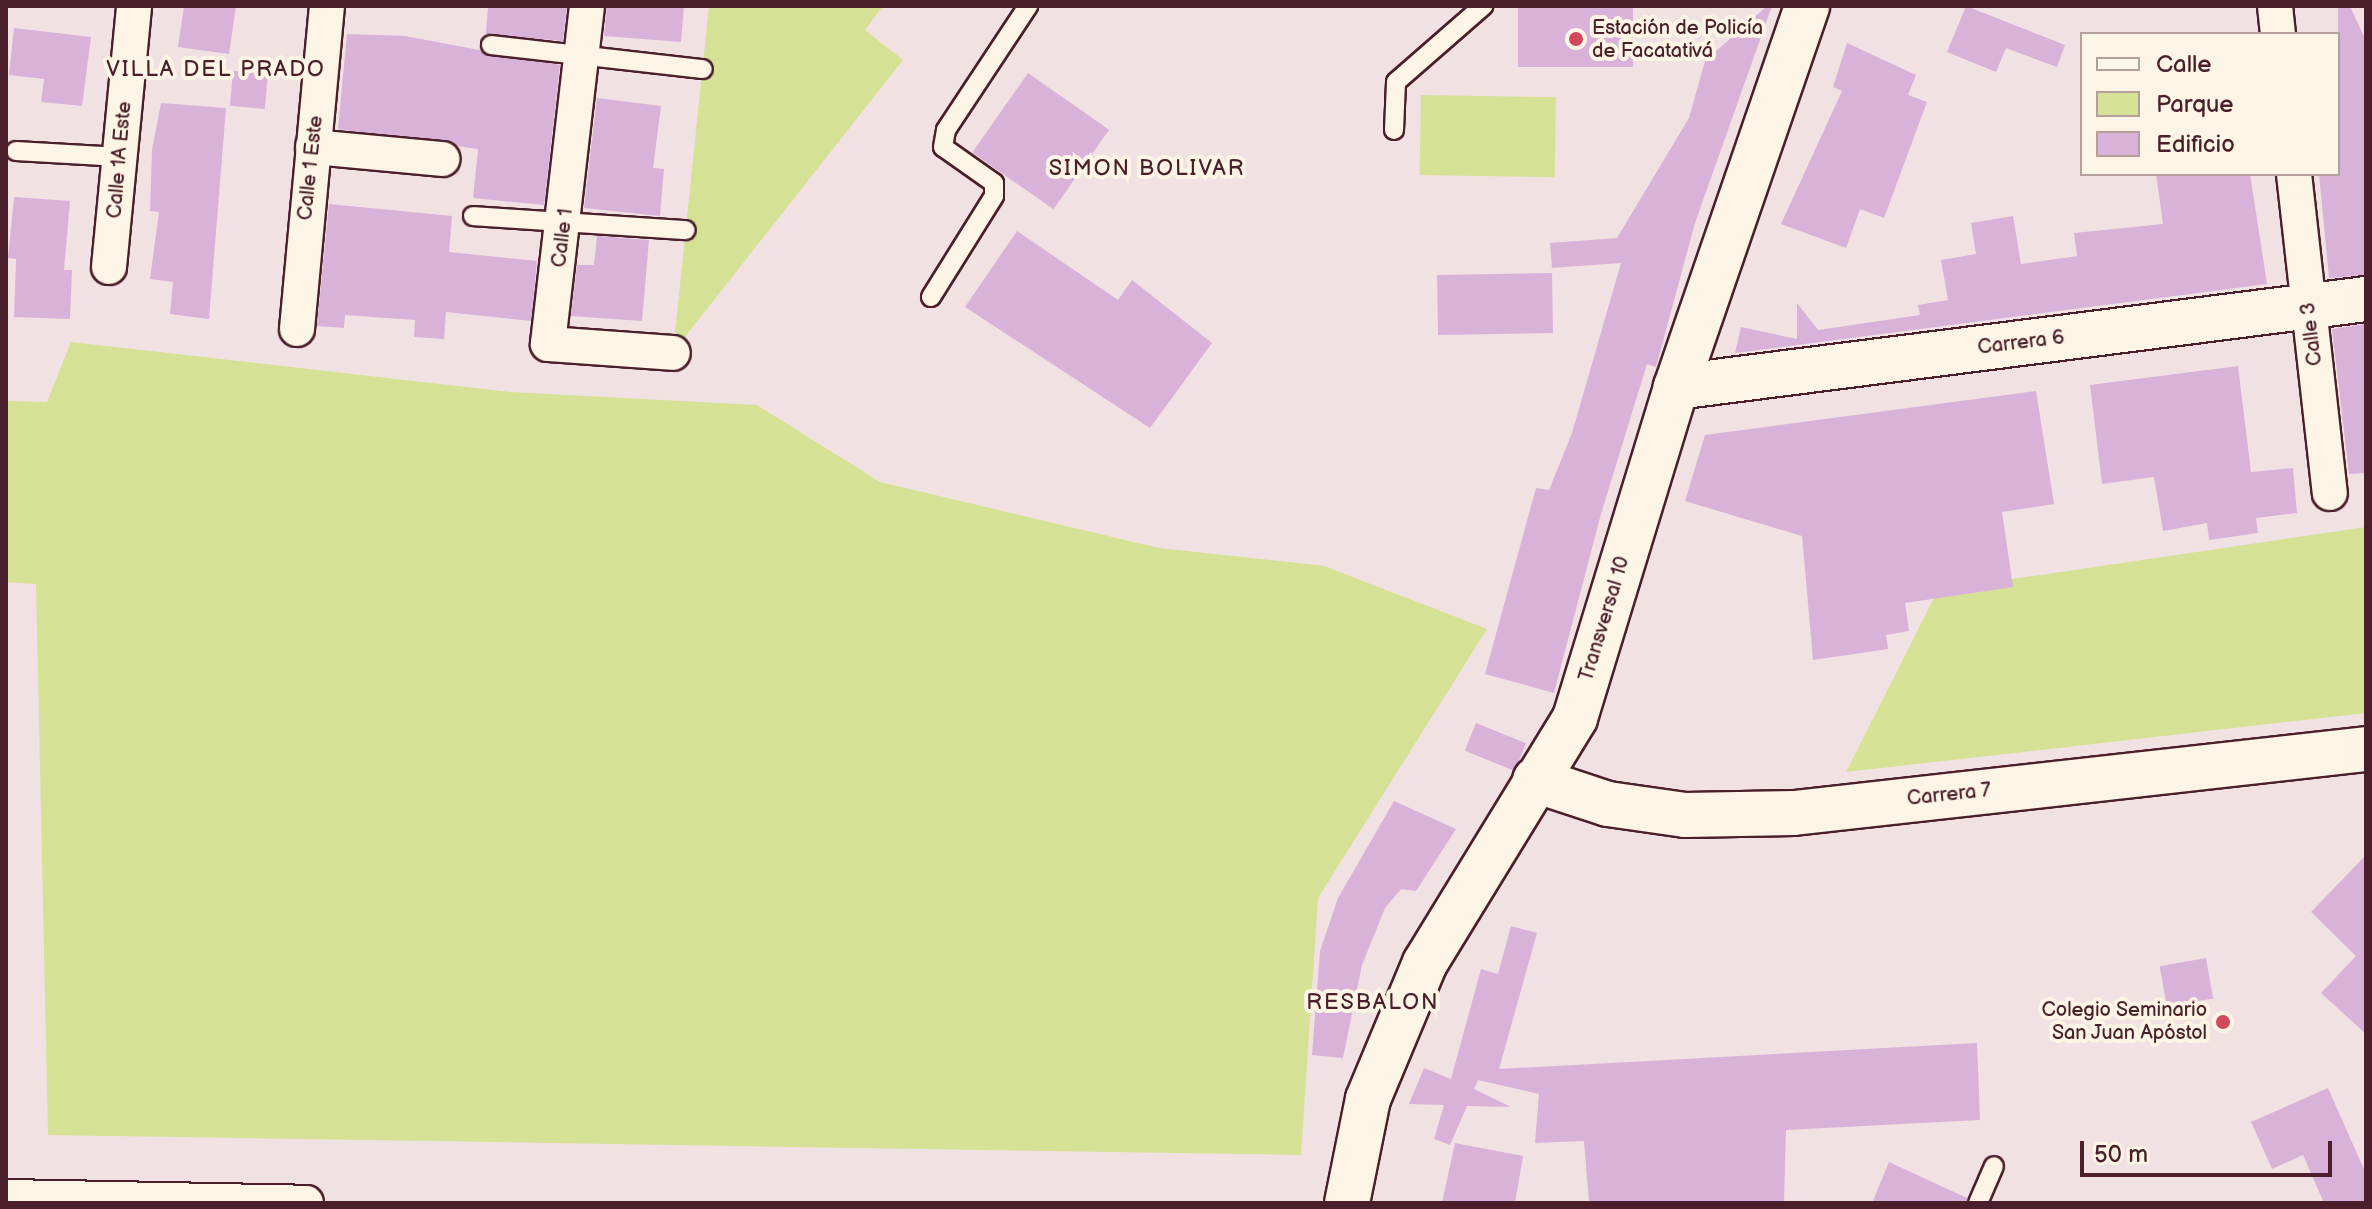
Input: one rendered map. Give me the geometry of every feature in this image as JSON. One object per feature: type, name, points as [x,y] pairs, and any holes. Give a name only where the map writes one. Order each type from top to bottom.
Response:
[{"type":"street","name":"Calle 1A Este","points":[[109,267],[134,6]]},
{"type":"street","name":"Calle 1 Este","points":[[297,329],[327,6]]},
{"type":"street","name":"Calle 1","points":[[587,6],[565,225],[548,344],[673,353]]},
{"type":"street","name":"Transversal 10","points":[[1347,1203],[1368,1099],[1425,963],[1575,718],[1676,387],[1807,6]]},
{"type":"street","points":[[2275,6],[2278,32]]},
{"type":"street","points":[[313,147],[442,159]]},
{"type":"street","name":"Calle 3","points":[[2294,176],[2330,493]]},
{"type":"street","name":"Carrera 6","points":[[1676,387],[2366,299]]},
{"type":"street","name":"Carrera 7","points":[[1535,780],[1608,804],[1685,815],[1794,813],[2366,749]]},
{"type":"street","points":[[6,1197],[306,1203]]},
{"type":"lane","points":[[931,297],[994,196],[994,183],[943,147],[946,130],[1028,6]]},
{"type":"lane","points":[[1394,130],[1396,82],[1483,6]]},
{"type":"lane","points":[[491,45],[703,69]]},
{"type":"lane","points":[[16,151],[120,157]]},
{"type":"lane","points":[[473,216],[565,225],[686,230]]},
{"type":"lane","points":[[1978,1203],[1994,1166]]},
{"type":"green space","points":[[709,6],[883,6],[865,30],[903,60],[673,352]]},
{"type":"green space","points":[[1421,95],[1556,97],[1555,177],[1420,175]]},
{"type":"green space","points":[[71,342],[510,392],[757,405],[880,482],[1159,548],[1324,566],[1487,629],[1318,898],[1301,1155],[48,1135],[36,584],[6,582],[6,401],[47,402]]},
{"type":"green space","points":[[2366,527],[2366,713],[1846,772],[1938,590]]},
{"type":"building","points":[[184,6],[236,6],[229,54],[178,47]]},
{"type":"building","points":[[488,6],[567,6],[563,41],[486,34]]},
{"type":"building","points":[[607,6],[684,6],[681,42],[604,36]]},
{"type":"building","name":"Estación de Policía de Facatativá","points":[[1518,6],[1633,6],[1633,67],[1518,67]]},
{"type":"building","points":[[1767,6],[1772,6],[1695,223],[1656,367],[1647,364],[1601,514],[1554,693],[1485,674],[1536,488],[1549,490],[1572,433],[1621,263],[1552,268],[1550,243],[1617,238],[1689,118],[1705,61]]},
{"type":"building","points":[[1966,6],[2065,45],[2057,67],[2006,48],[1996,72],[1947,52]]},
{"type":"building","points":[[2338,6],[2350,6],[2366,41],[2366,275],[2329,278],[2319,176],[2340,176]]},
{"type":"building","points":[[14,28],[91,37],[82,106],[41,102],[44,79],[9,75]]},
{"type":"building","points":[[347,34],[405,36],[560,65],[544,205],[473,198],[478,149],[338,129]]},
{"type":"building","points":[[1847,43],[1916,75],[1908,95],[1927,102],[1884,218],[1860,209],[1846,248],[1781,224],[1842,91],[1833,87]]},
{"type":"building","points":[[233,71],[268,74],[265,109],[230,106]]},
{"type":"building","points":[[1028,73],[1109,130],[1053,209],[972,152]]},
{"type":"building","points":[[597,98],[661,106],[653,168],[664,169],[660,216],[584,208]]},
{"type":"building","points":[[161,103],[226,108],[209,319],[170,314],[173,282],[150,279],[159,212],[150,211],[152,150]]},
{"type":"building","points":[[2156,176],[2250,176],[2267,284],[1735,353],[1741,327],[1797,339],[1797,303],[1818,330],[1920,315],[1918,305],[1948,300],[1941,260],[1976,254],[1971,223],[2013,216],[2021,264],[2077,256],[2074,233],[2163,224]]},
{"type":"building","points":[[14,197],[70,201],[64,270],[72,270],[70,319],[14,317],[16,259],[8,258]]},
{"type":"building","points":[[329,204],[452,216],[449,252],[537,261],[531,321],[446,312],[444,339],[414,337],[415,320],[345,315],[344,328],[317,326]]},
{"type":"building","points":[[1017,231],[1118,300],[1132,280],[1212,343],[1150,428],[965,307]]},
{"type":"building","points":[[597,236],[649,240],[642,321],[571,316],[577,265],[594,265]]},
{"type":"building","points":[[1552,273],[1553,333],[1438,335],[1437,275]]},
{"type":"building","points":[[2366,324],[2366,473],[2349,474],[2332,329]]},
{"type":"building","points":[[2238,366],[2251,472],[2293,468],[2297,513],[2256,518],[2258,533],[2209,540],[2207,523],[2163,531],[2154,477],[2102,484],[2090,385]]},
{"type":"building","points":[[2036,391],[2054,504],[2002,512],[2013,587],[1905,603],[1909,631],[1886,635],[1888,649],[1813,660],[1802,536],[1685,501],[1705,435]]},
{"type":"building","points":[[1476,723],[1526,743],[1515,771],[1465,751]]},
{"type":"building","points":[[1394,801],[1456,829],[1416,891],[1401,889],[1385,908],[1362,965],[1343,1058],[1312,1055],[1320,951],[1338,898]]},
{"type":"building","points":[[2366,855],[2366,1034],[2321,993],[2356,956],[2311,912]]},
{"type":"building","points":[[1511,926],[1537,933],[1499,1069],[1977,1043],[1980,1120],[1786,1130],[1784,1203],[1589,1203],[1584,1141],[1535,1143],[1539,1094],[1478,1080],[1474,1089],[1511,1107],[1467,1106],[1450,1145],[1434,1139],[1444,1105],[1409,1104],[1424,1068],[1451,1079],[1481,969],[1498,974]]},
{"type":"building","points":[[2206,958],[2213,998],[2167,1007],[2160,966]]},
{"type":"building","points":[[2328,1088],[2366,1174],[2366,1203],[2324,1203],[2303,1155],[2272,1169],[2251,1122]]},
{"type":"building","points":[[1455,1143],[1523,1156],[1515,1203],[1442,1203]]},
{"type":"building","points":[[1889,1162],[1967,1198],[1966,1203],[1872,1203]]},
{"type":"place","name":"Estación de Policía de Facatativá","points":[[1576,39]]},
{"type":"place","name":"Colegio Seminario San Juan Apóstol","points":[[2223,1022]]},
{"type":"district","name":"VILLA DEL PRADO","points":[[216,70]]},
{"type":"district","name":"SIMON BOLIVAR","points":[[1147,169]]},
{"type":"district","name":"RESBALON","points":[[1373,1003]]}]
